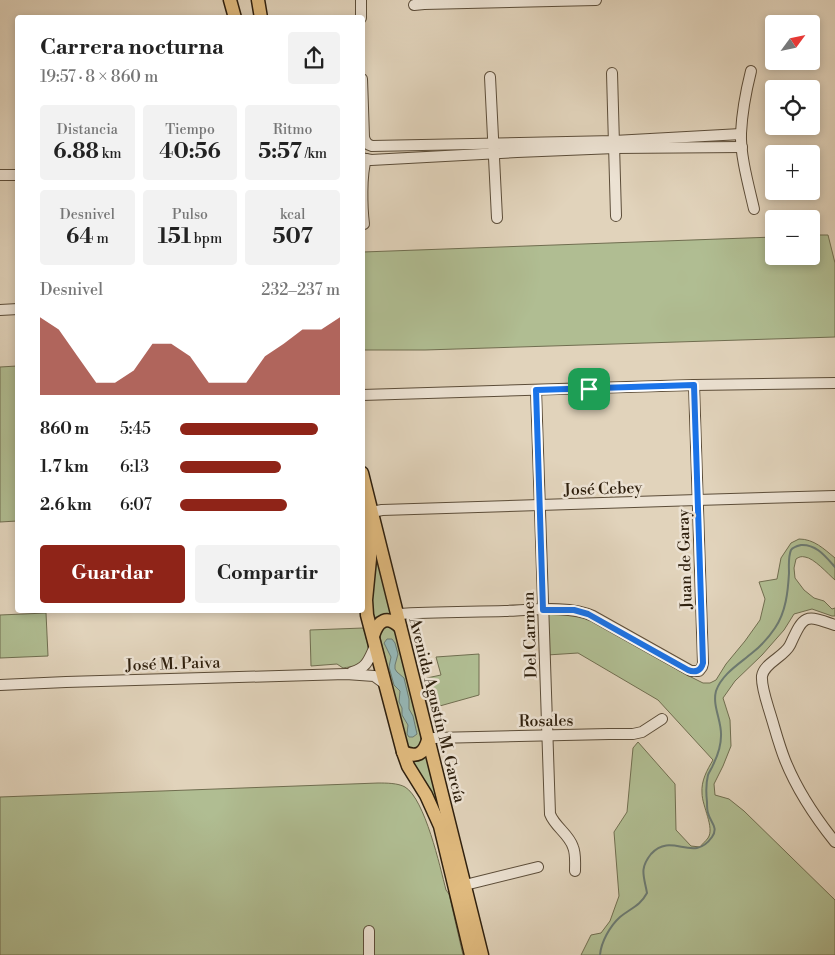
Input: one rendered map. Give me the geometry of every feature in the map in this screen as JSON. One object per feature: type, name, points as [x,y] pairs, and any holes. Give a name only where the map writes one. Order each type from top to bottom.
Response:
[{"type":"main road","points":[[230,0],[235,15]]},
{"type":"main road","name":"Avenida Agustín M. García","points":[[366,515],[397,614],[482,955]]},
{"type":"main road","name":"Avenida Agustín M. García","points":[[366,515],[370,559],[366,600],[374,641],[403,752],[408,766],[426,795],[440,826],[471,955]]},
{"type":"main road","points":[[374,641],[378,624],[385,620],[394,622],[400,627]]},
{"type":"main road","points":[[403,752],[412,755],[419,754],[426,746],[428,740]]},
{"type":"street","points":[[354,0],[355,15]]},
{"type":"street","points":[[360,0],[361,15]]},
{"type":"street","points":[[414,5],[503,1],[596,0]]},
{"type":"street","points":[[751,71],[746,91],[741,134],[754,209]]},
{"type":"street","points":[[612,73],[616,216]]},
{"type":"street","points":[[490,77],[496,218]]},
{"type":"street","points":[[614,145],[741,134]]},
{"type":"street","points":[[365,143],[370,146],[493,148],[614,145],[742,147]]},
{"type":"street","points":[[377,146],[378,159]]},
{"type":"street","points":[[365,159],[493,148]]},
{"type":"street","points":[[0,175],[15,175]]},
{"type":"street","points":[[0,310],[15,309]]},
{"type":"street","points":[[365,396],[694,385],[835,383]]},
{"type":"street","name":"Juan de Garay","points":[[543,610],[574,610],[588,614],[691,672],[702,668],[694,385]]},
{"type":"street","name":"Del Carmen","points":[[536,390],[550,814],[554,823],[572,845],[575,871]]},
{"type":"street","name":"José Cebey","points":[[366,515],[382,510],[835,496]]},
{"type":"street","points":[[397,614],[543,610]]},
{"type":"street","points":[[835,625],[818,619],[810,618],[804,620],[798,627],[788,650],[767,667],[762,677],[765,696],[786,761],[806,801],[835,842]]},
{"type":"street","points":[[346,674],[360,670],[363,667],[367,662],[374,641]]},
{"type":"street","name":"José M. Paiva","points":[[0,685],[346,674],[370,675],[378,678],[385,684]]},
{"type":"street","name":"Rosales","points":[[428,740],[434,738],[633,734],[642,732],[662,719]]},
{"type":"street","points":[[464,884],[538,867]]},
{"type":"street","points":[[369,931],[369,955]]},
{"type":"green space","points":[[820,235],[828,235],[835,263],[835,337],[425,350],[365,350],[365,252],[765,237],[765,265],[820,265]]},
{"type":"green space","points":[[15,366],[15,521],[0,522],[0,367]]},
{"type":"green space","points":[[374,534],[394,616],[374,622],[371,615]]},
{"type":"green space","points":[[799,539],[814,543],[835,558],[835,580],[809,558],[801,557],[796,559],[794,568],[795,578],[804,590],[814,598],[824,601],[832,609],[835,608],[835,616],[812,609],[794,614],[784,630],[762,655],[735,681],[723,698],[730,720],[731,746],[714,784],[715,795],[729,799],[744,811],[835,900],[835,955],[581,955],[591,935],[601,933],[610,921],[619,896],[614,832],[627,812],[633,748],[638,742],[675,784],[676,830],[691,846],[700,847],[710,834],[702,784],[713,760],[658,700],[578,653],[547,655],[545,613],[582,615],[685,674],[703,683],[710,683],[716,680],[760,620],[765,599],[759,582],[777,579],[781,558],[791,543]]},
{"type":"green space","points":[[46,613],[48,656],[0,658],[0,615]]},
{"type":"green space","points":[[388,626],[395,630],[422,741],[422,744],[413,751],[406,746],[379,633],[382,628]]},
{"type":"green space","points":[[363,628],[368,643],[368,653],[359,665],[343,668],[337,664],[311,666],[310,630]]},
{"type":"green space","points":[[479,654],[479,695],[429,709],[422,679],[441,675],[436,657]]},
{"type":"green space","points":[[427,755],[449,838],[414,770],[412,760]]},
{"type":"green space","points":[[378,783],[395,784],[405,787],[419,805],[431,834],[446,890],[449,894],[463,955],[0,955],[0,797]]},
{"type":"water","points":[[387,639],[392,639],[395,643],[398,654],[395,669],[404,678],[409,699],[409,709],[413,716],[417,734],[413,737],[409,737],[407,734],[408,725],[402,715],[402,708],[399,702],[400,691],[394,685],[389,667],[391,657],[384,643]]},
{"type":"waterway","points":[[600,955],[604,940],[613,925],[620,917],[638,904],[647,893],[644,868],[651,854],[667,845],[697,848],[705,845],[714,833],[715,830],[707,810],[706,788],[708,775],[718,754],[721,740],[721,730],[715,702],[716,691],[722,679],[762,644],[779,622],[787,594],[791,550],[801,545],[811,546],[835,567]]},
{"type":"route","points":[[694,385],[703,663],[702,668],[694,672],[582,611],[543,610],[536,390],[589,389],[694,385]]}]
